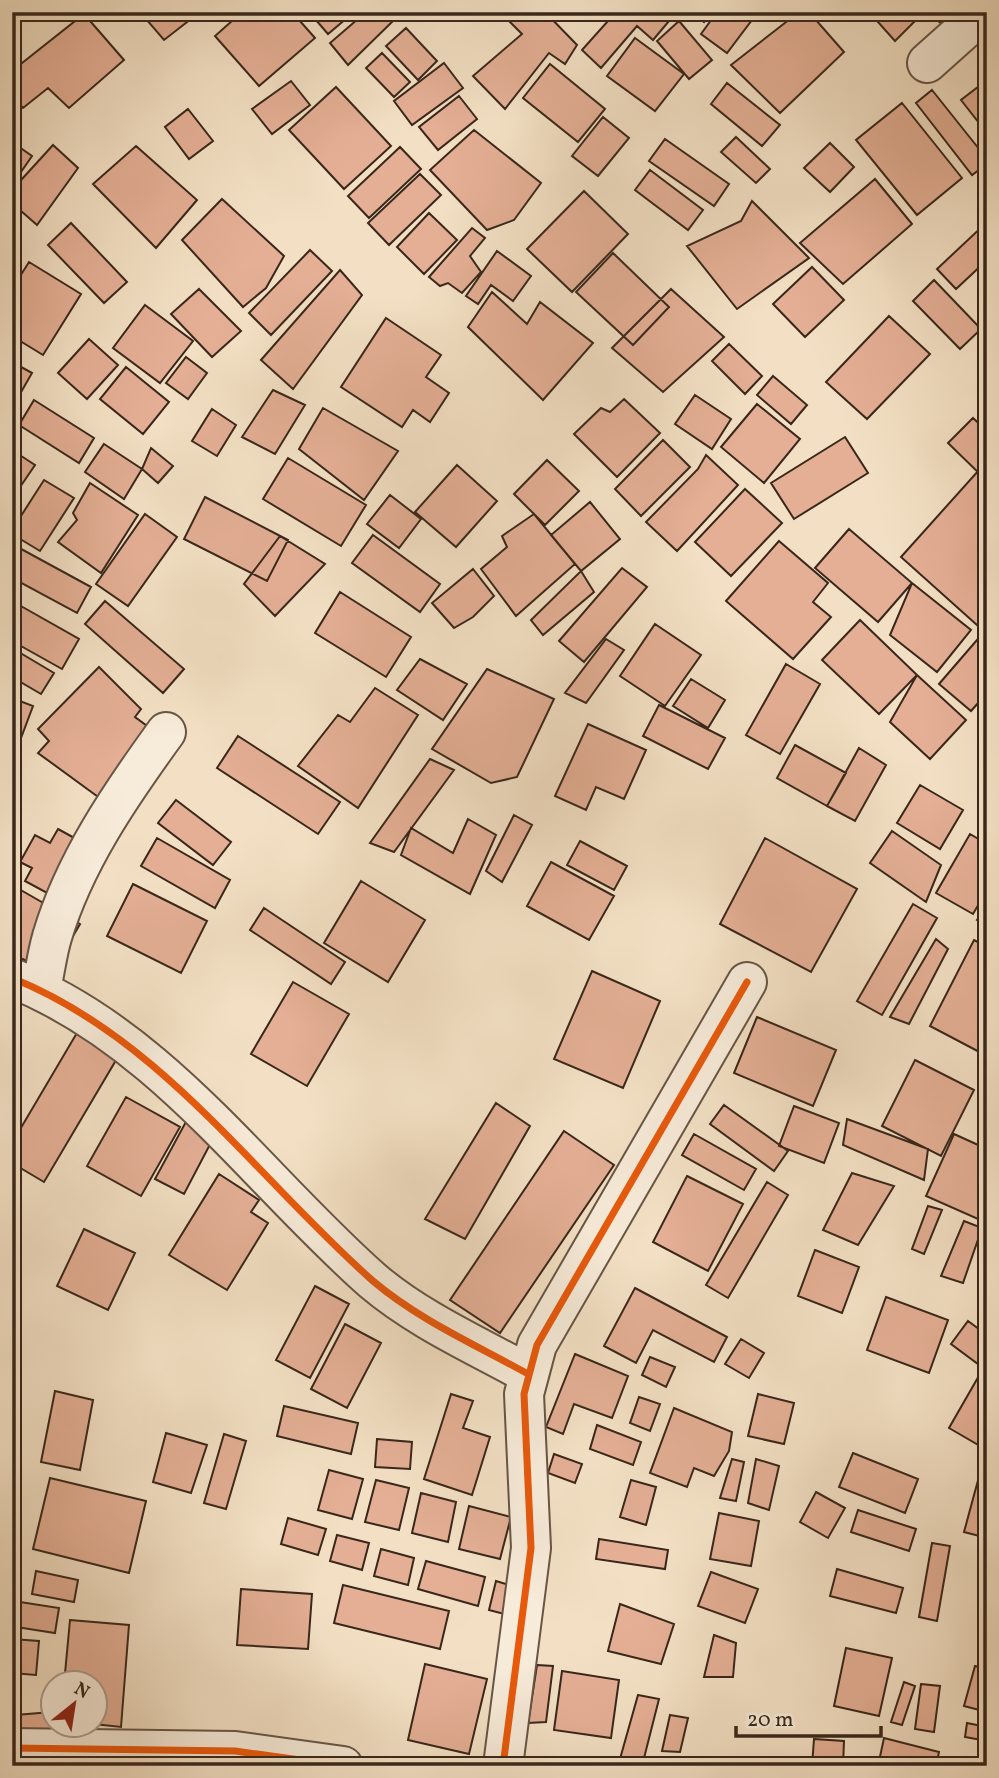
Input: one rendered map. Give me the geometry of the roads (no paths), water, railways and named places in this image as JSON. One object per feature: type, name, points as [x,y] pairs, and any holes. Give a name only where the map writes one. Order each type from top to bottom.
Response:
[{"type":"street","points":[[927,63],[984,12]]},
{"type":"street","points":[[166,732],[118,797],[81,866],[52,936],[27,983],[90,1018],[184,1093],[374,1282],[410,1310],[528,1374]]},
{"type":"street","points":[[503,1766],[531,1548],[524,1394],[537,1345],[747,982]]},
{"type":"street","points":[[12,1748],[235,1751],[343,1766]]}]
